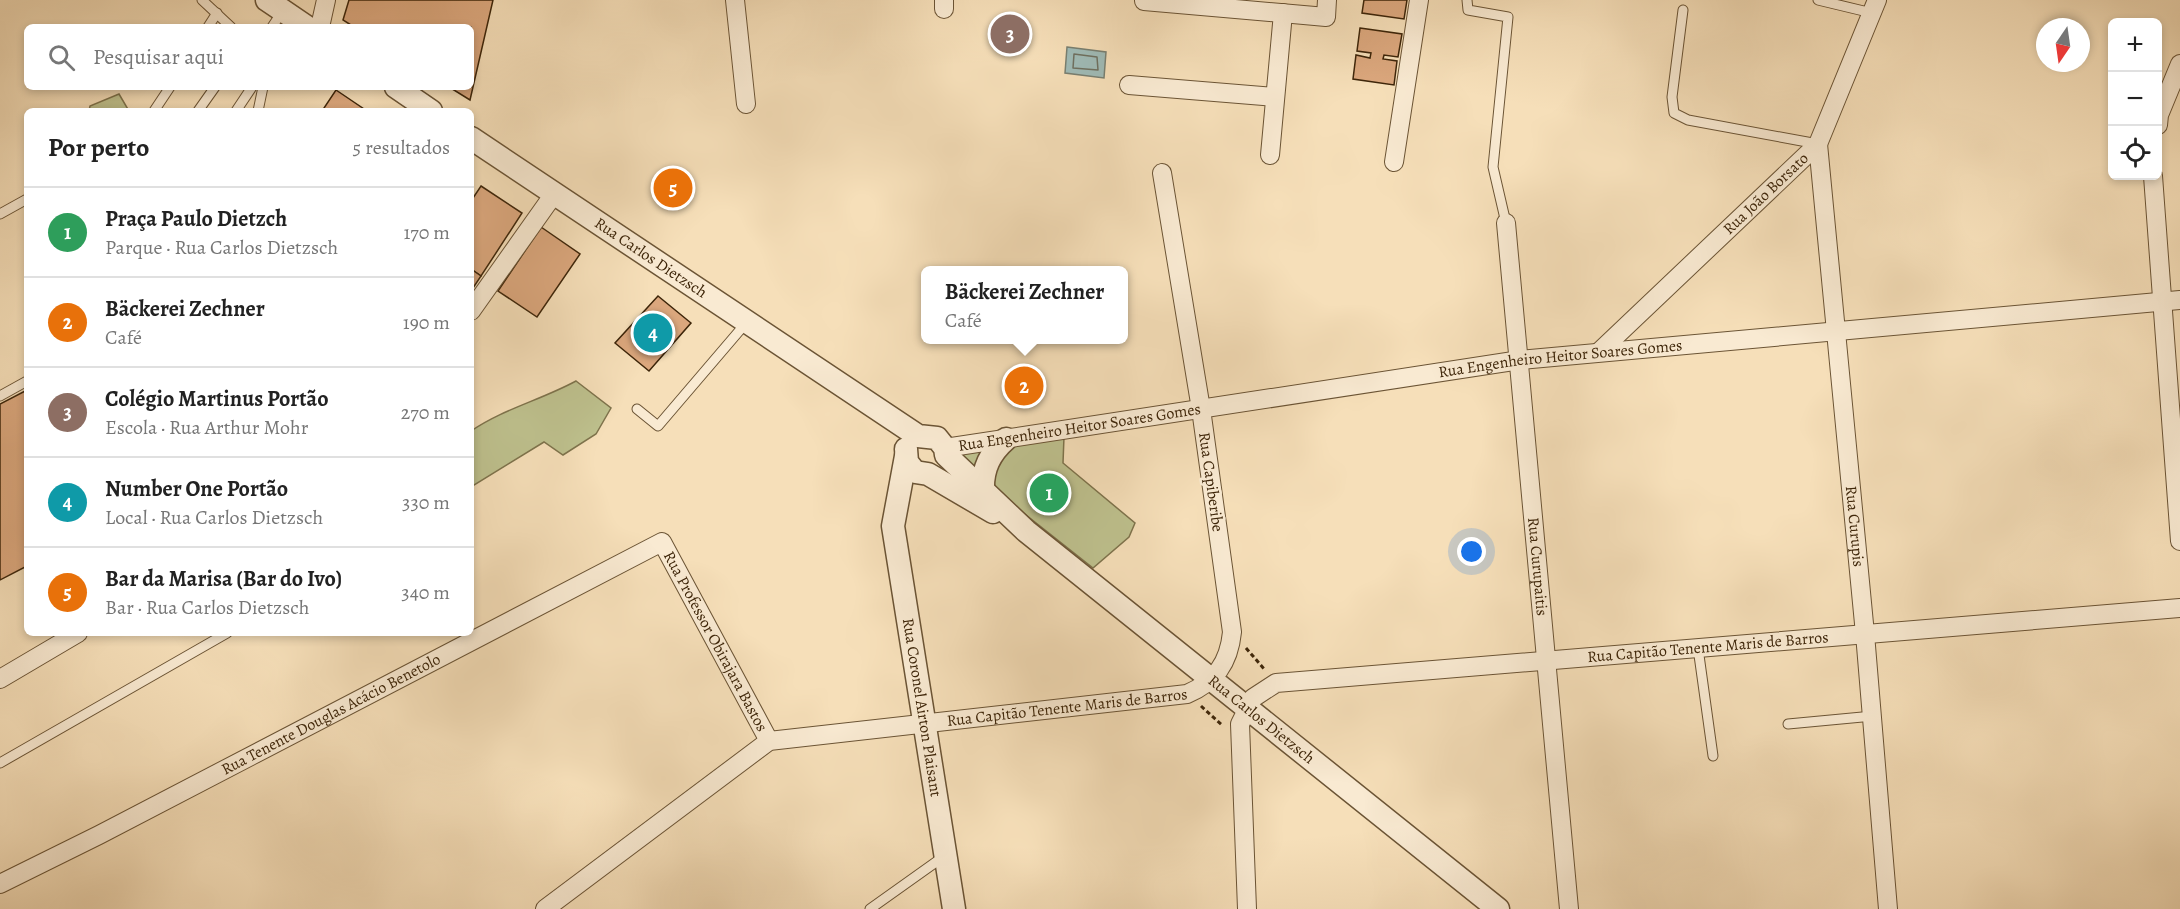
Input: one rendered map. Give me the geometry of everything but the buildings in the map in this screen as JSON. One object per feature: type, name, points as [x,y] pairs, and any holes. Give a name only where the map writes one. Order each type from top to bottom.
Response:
[{"type":"street","points":[[321,24],[326,0]]},
{"type":"street","points":[[735,0],[746,104]]},
{"type":"street","points":[[1144,1],[1326,17],[1327,0]]},
{"type":"street","points":[[1394,162],[1419,0]]},
{"type":"street","name":"Rua João Borsato","points":[[1599,352],[1818,144],[1875,6]]},
{"type":"street","points":[[274,12],[300,24]]},
{"type":"street","points":[[1270,155],[1283,13]]},
{"type":"street","points":[[2162,105],[2180,64]]},
{"type":"street","points":[[1129,85],[1275,98]]},
{"type":"street","points":[[400,90],[427,108]]},
{"type":"street","name":"Rua Carlos Dietzsch","points":[[474,140],[832,379],[910,447],[910,468],[928,474],[1026,531]]},
{"type":"street","name":"Rua Curupis","points":[[1818,144],[1873,716],[1888,909]]},
{"type":"street","name":"Rua Capiberibe","points":[[1162,173],[1201,409],[1232,632],[1225,663],[1212,679]]},
{"type":"street","points":[[2154,180],[2172,301],[2180,541]]},
{"type":"street","points":[[474,307],[554,194]]},
{"type":"street","name":"Rua Curupaitis","points":[[1506,223],[1569,909]]},
{"type":"street","name":"Rua Engenheiro Heitor Soares Gomes","points":[[945,452],[1006,439],[1520,360],[2172,301]]},
{"type":"street","name":"Rua Carlos Dietzsch","points":[[910,447],[931,435],[945,452],[1026,531],[1498,909]]},
{"type":"street","points":[[983,490],[987,465],[993,453],[1006,439]]},
{"type":"street","name":"Rua Coronel Airton Plaisant","points":[[910,447],[893,526],[954,909]]},
{"type":"street","points":[[896,507],[928,474],[941,468],[945,452]]},
{"type":"street","name":"Rua Professor Obirajara Bastos","points":[[662,542],[769,741]]},
{"type":"street","name":"Rua Tenente Douglas Acácio Benetolo","points":[[0,884],[130,820],[662,542]]},
{"type":"street","name":"Rua Capitão Tenente Maris de Barros","points":[[1276,682],[2180,608]]},
{"type":"street","points":[[0,679],[73,636]]},
{"type":"street","name":"Rua Capitão Tenente Maris de Barros","points":[[769,741],[1187,694],[1212,679]]},
{"type":"street","points":[[1247,909],[1240,724],[1246,707],[1257,693],[1276,682]]},
{"type":"street","points":[[545,909],[769,741]]},
{"type":"lane","points":[[202,0],[228,24]]},
{"type":"lane","points":[[1467,0],[1468,10],[1508,17],[1492,167],[1506,223]]},
{"type":"lane","points":[[1818,0],[1875,6]]},
{"type":"lane","points":[[1683,10],[1672,98],[1674,113],[1688,120],[1818,144]]},
{"type":"lane","points":[[210,24],[217,13]]},
{"type":"lane","points":[[156,108],[168,90]]},
{"type":"lane","points":[[200,108],[213,90]]},
{"type":"lane","points":[[238,108],[250,90]]},
{"type":"lane","points":[[259,108],[262,90]]},
{"type":"lane","points":[[0,214],[24,201]]},
{"type":"lane","points":[[637,409],[658,426],[747,321]]},
{"type":"lane","points":[[0,396],[24,383]]},
{"type":"lane","points":[[0,763],[222,636]]},
{"type":"lane","points":[[1698,648],[1713,756]]},
{"type":"lane","points":[[1788,724],[1873,716]]},
{"type":"lane","points":[[870,909],[945,856]]},
{"type":"path","points":[[1232,632],[1276,682]]},
{"type":"path","points":[[1187,694],[1240,741]]},
{"type":"green space","points":[[119,94],[127,108],[90,108]]},
{"type":"green space","points":[[576,381],[611,408],[596,434],[563,455],[544,442],[474,485],[474,429]]},
{"type":"green space","points":[[1064,437],[1063,463],[1135,523],[1129,537],[1093,568],[950,455]]},
{"type":"water","points":[[1067,47],[1106,52],[1104,78],[1065,73]]},
{"type":"place","name":"Colégio Martinus Portão","points":[[1010,34]]},
{"type":"place","name":"Bar da Marisa (Bar do Ivo)","points":[[673,188]]},
{"type":"place","name":"Number One Portão","points":[[653,333]]},
{"type":"place","name":"Bäckerei Zechner","points":[[1024,386]]},
{"type":"place","name":"Praça Paulo Dietzch","points":[[1049,493]]}]
